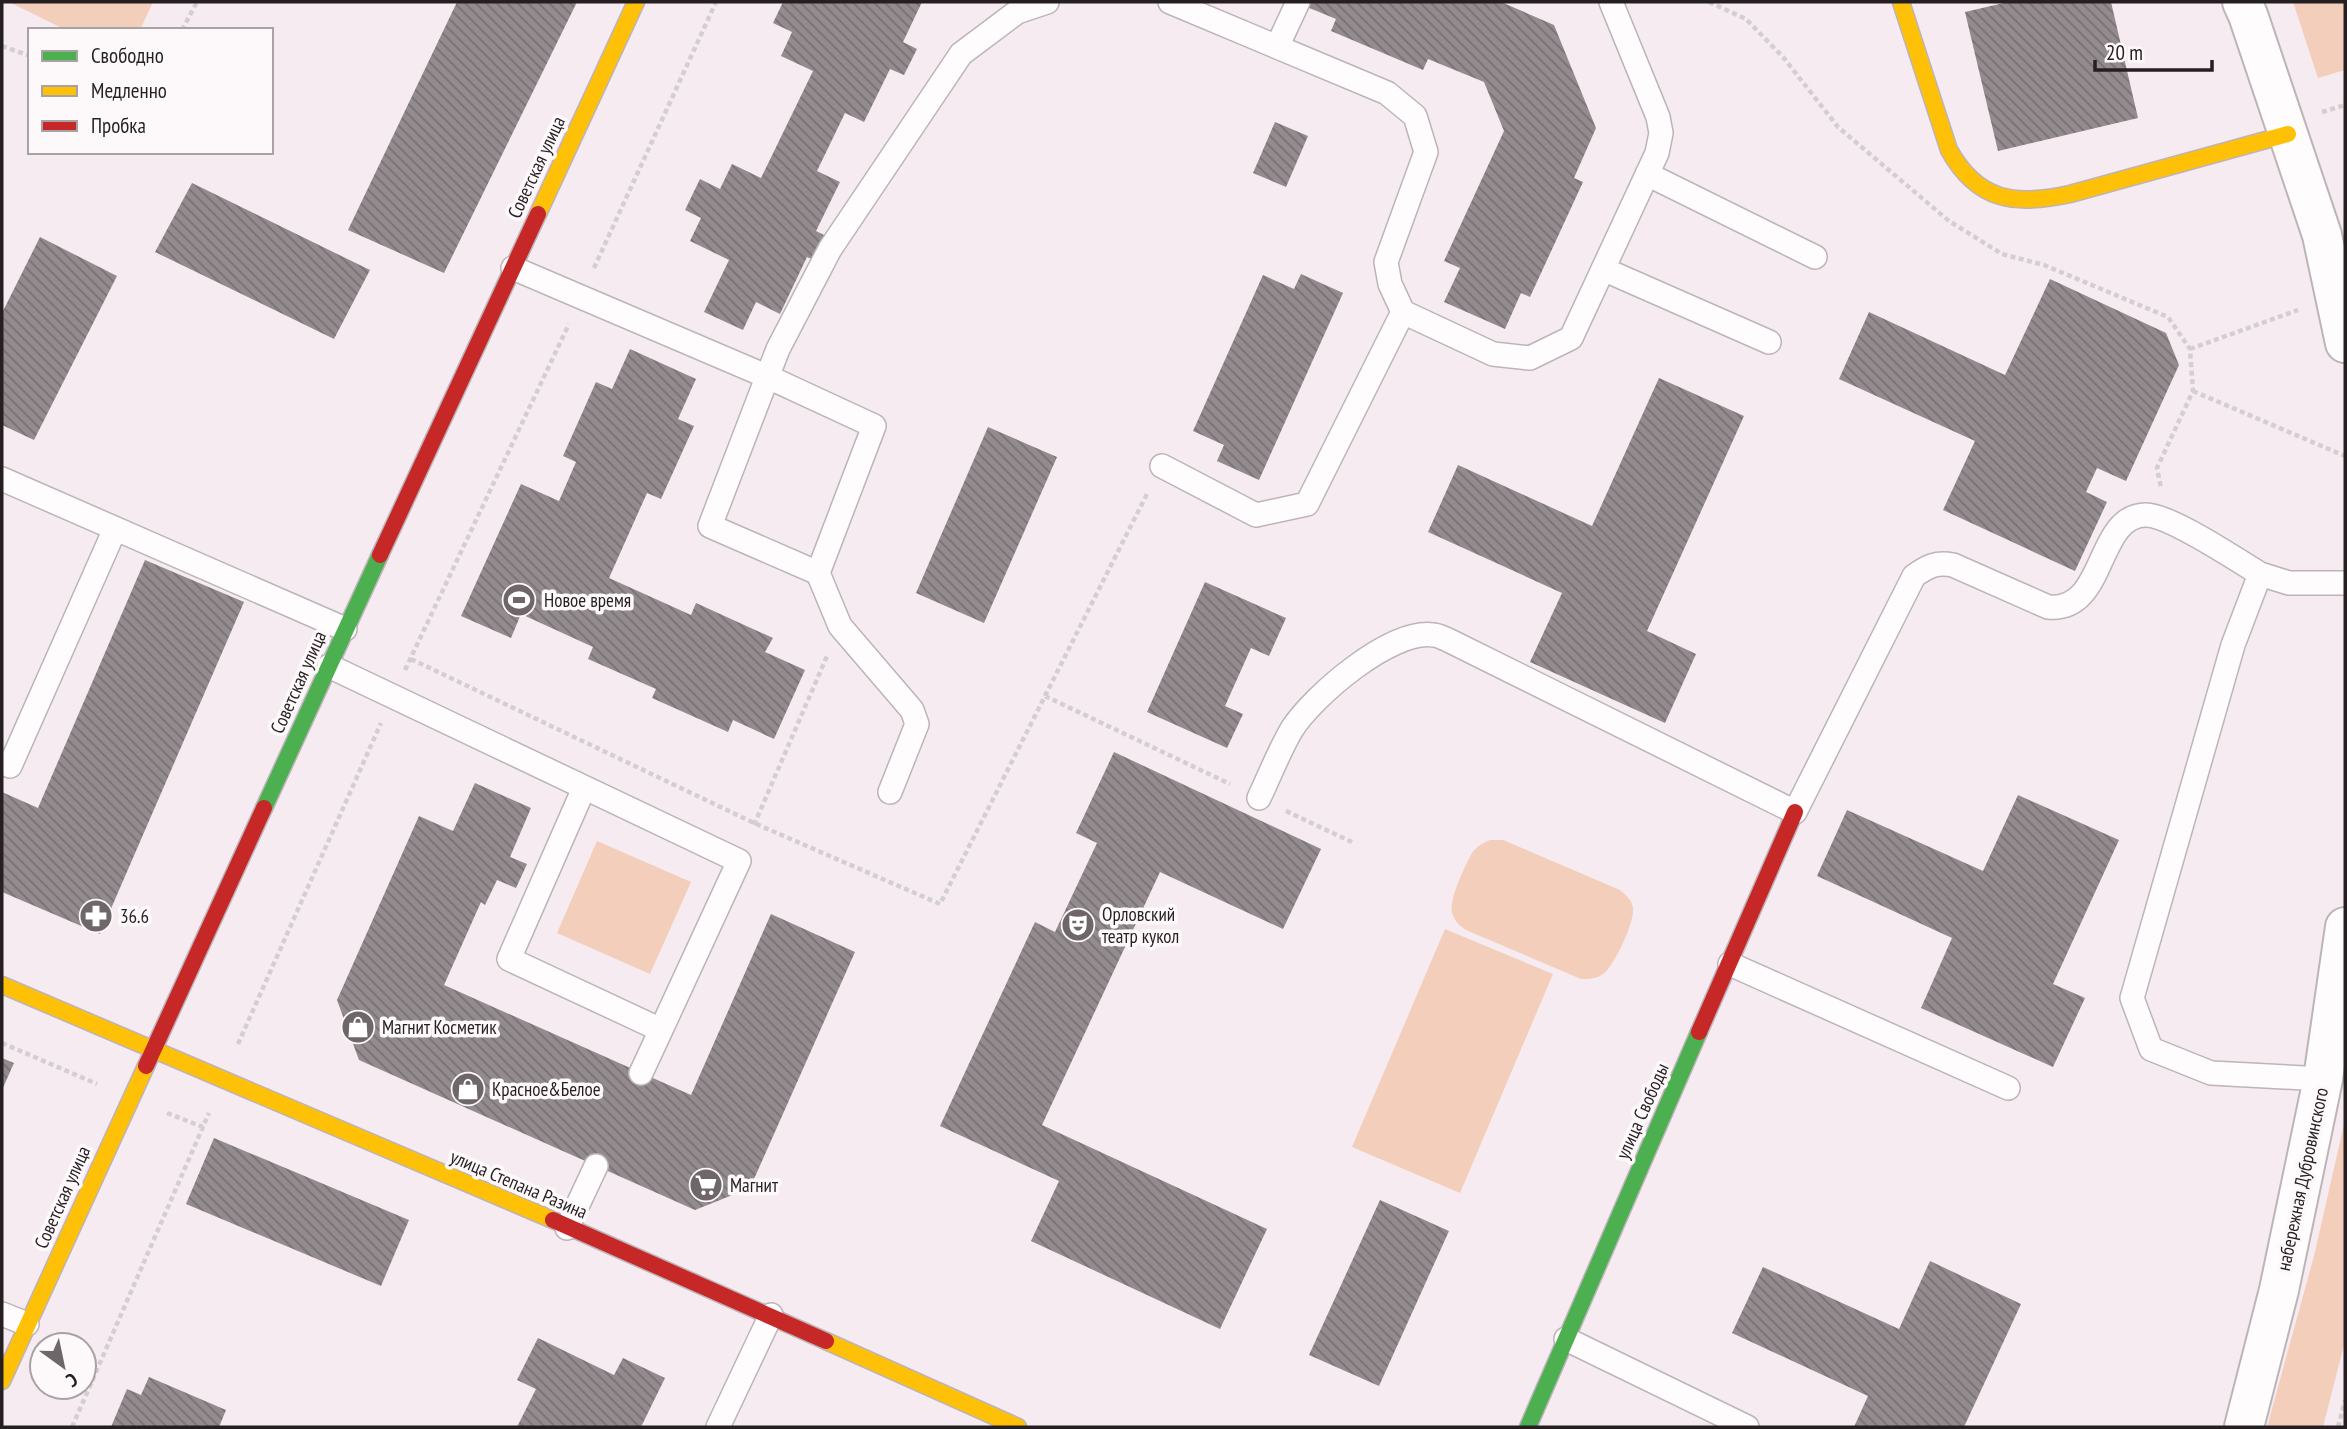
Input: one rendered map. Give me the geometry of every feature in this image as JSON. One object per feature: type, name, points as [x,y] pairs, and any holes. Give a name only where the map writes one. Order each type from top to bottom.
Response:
[{"type":"street","name":"Советская улица","points":[[2,1381],[345,629],[636,2]]},
{"type":"street","points":[[1901,2],[1949,150],[1957,165],[1969,178],[1998,197],[2017,201],[2071,194],[2152,173],[2299,124]]},
{"type":"street","points":[[2242,2],[2299,124],[2345,343]]},
{"type":"street","name":"улица Свободы","points":[[1528,1427],[1795,812]]},
{"type":"street","name":"набережная Дубровинского","points":[[2244,1427],[2279,1290],[2323,1079],[2345,928]]},
{"type":"street","name":"улица Степана Разина","points":[[2,985],[771,1315],[1018,1427]]},
{"type":"lane","points":[[818,573],[710,526],[766,376],[830,249],[961,54],[1017,12],[1047,2]]},
{"type":"lane","points":[[1170,2],[1387,93],[1415,116],[1426,152],[1387,262],[1390,284],[1403,312],[1493,354],[1530,358],[1571,338],[1657,153],[1661,133],[1658,117],[1611,2]]},
{"type":"lane","points":[[1277,47],[1297,2]]},
{"type":"lane","points":[[1647,174],[1815,257]]},
{"type":"lane","points":[[513,268],[766,376],[874,426],[818,573],[840,626],[912,710],[917,724],[890,792]]},
{"type":"lane","points":[[1603,268],[1769,342]]},
{"type":"lane","points":[[1162,466],[1256,515],[1307,503],[1403,312]]},
{"type":"lane","points":[[2,480],[345,629]]},
{"type":"lane","points":[[1259,798],[1293,729],[1317,699],[1378,652],[1397,642],[1432,634],[1795,812],[1914,576],[1928,566],[1940,563],[1953,565],[2048,607],[2061,608],[2075,602],[2084,593],[2117,531],[2125,522],[2135,516],[2148,515],[2186,530],[2260,574],[2289,583],[2345,583]]},
{"type":"lane","points":[[2,762],[10,766],[115,529]]},
{"type":"lane","points":[[2260,574],[2233,645],[2132,998],[2151,1049],[2211,1073],[2323,1079]]},
{"type":"lane","points":[[329,666],[739,861],[641,1073]]},
{"type":"lane","points":[[584,788],[509,959],[661,1030]]},
{"type":"lane","points":[[1730,964],[2008,1088]]},
{"type":"lane","points":[[567,1228],[596,1166]]},
{"type":"lane","points":[[2,1314],[27,1324]]},
{"type":"lane","points":[[718,1427],[771,1315]]},
{"type":"lane","points":[[1566,1339],[1747,1427]]},
{"type":"path","points":[[183,28],[197,2]]},
{"type":"path","points":[[1709,2],[1746,19],[1783,57],[1838,127],[1949,221],[2002,254],[2045,265],[2168,317],[2190,349],[2193,391],[2157,468],[2168,523]]},
{"type":"path","points":[[2,46],[28,55]]},
{"type":"path","points":[[2299,124],[2345,105]]},
{"type":"path","points":[[2190,349],[2335,296]]},
{"type":"path","points":[[2193,391],[2345,457]]},
{"type":"path","points":[[411,659],[754,823],[940,904],[1162,466]]},
{"type":"path","points":[[739,861],[840,626]]},
{"type":"path","points":[[1045,696],[1354,843]]},
{"type":"path","points":[[2338,1427],[2345,1401]]},
{"type":"shaded area","points":[[9,2],[153,2],[141,28],[62,28]]},
{"type":"shaded area","points":[[2293,2],[2345,2],[2345,70],[2318,78]]},
{"type":"shaded area","points":[[1490,840],[1503,840],[1620,890],[1628,898],[1633,908],[1631,923],[1608,970],[1595,978],[1581,979],[1466,930],[1457,923],[1452,907],[1458,883],[1472,853]]},
{"type":"shaded area","points":[[597,841],[691,882],[650,974],[557,933]]},
{"type":"shaded area","points":[[1445,929],[1553,974],[1460,1193],[1352,1147]]},
{"type":"shaded area","points":[[2345,1120],[2345,1341],[2323,1427],[2267,1427],[2314,1256]]},
{"type":"building","points":[[457,2],[577,2],[444,273],[348,230]]},
{"type":"building","points":[[783,2],[922,2],[903,42],[917,49],[904,75],[890,69],[864,122],[845,113],[817,171],[840,182],[816,231],[828,237],[816,261],[807,257],[780,314],[756,302],[743,330],[704,312],[729,260],[690,241],[701,218],[685,210],[700,179],[720,189],[732,164],[761,178],[813,71],[781,56],[792,32],[773,23]]},
{"type":"building","points":[[1310,2],[1501,2],[1554,25],[1596,128],[1574,178],[1583,182],[1530,297],[1521,293],[1505,329],[1444,302],[1460,268],[1444,261],[1504,131],[1484,82],[1428,59],[1423,70],[1331,31],[1336,19],[1307,7]]},
{"type":"building","points":[[2008,2],[2111,2],[2138,118],[1998,151],[1965,12]]},
{"type":"building","points":[[1275,122],[1308,136],[1286,187],[1253,173]]},
{"type":"building","points":[[192,183],[370,270],[334,339],[155,252]]},
{"type":"building","points":[[40,237],[117,276],[34,440],[2,425],[2,313]]},
{"type":"building","points":[[1301,274],[1343,293],[1259,480],[1217,461],[1224,445],[1193,431],[1263,275],[1294,289]]},
{"type":"building","points":[[2050,279],[2166,333],[2179,365],[2126,481],[2097,468],[2086,492],[2107,502],[2075,571],[1943,510],[1975,441],[1839,379],[1869,312],[2005,375]]},
{"type":"building","points":[[630,349],[696,379],[678,419],[694,426],[661,499],[647,493],[609,578],[691,615],[696,603],[773,638],[765,652],[805,670],[774,739],[733,720],[728,732],[652,698],[656,689],[588,659],[593,647],[521,614],[511,638],[461,616],[521,484],[559,501],[576,462],[563,456],[596,382],[612,389]]},
{"type":"building","points":[[1659,378],[1744,416],[1647,631],[1696,654],[1665,723],[1530,662],[1562,593],[1428,532],[1458,465],[1592,526]]},
{"type":"building","points":[[988,427],[1057,457],[984,623],[916,593]]},
{"type":"building","points":[[145,560],[244,602],[100,934],[2,892],[2,792],[38,808]]},
{"type":"building","points":[[1205,582],[1286,618],[1269,656],[1251,648],[1225,706],[1243,714],[1227,748],[1147,712]]},
{"type":"building","points":[[1114,752],[1321,849],[1283,929],[1160,872],[1042,1125],[1267,1229],[1220,1329],[1031,1241],[1059,1181],[940,1126],[1035,922],[1055,932],[1097,843],[1076,833]]},
{"type":"building","points":[[475,783],[531,808],[510,857],[527,864],[516,888],[497,880],[485,905],[481,902],[444,985],[691,1095],[771,914],[855,952],[750,1188],[695,1210],[359,1060],[337,1000],[419,816],[453,831]]},
{"type":"building","points":[[2018,795],[2119,840],[2053,984],[2085,998],[2053,1067],[1921,1008],[1952,938],[1817,876],[1847,810],[1983,871]]},
{"type":"building","points":[[2,1058],[14,1063],[2,1090]]},
{"type":"building","points":[[214,1138],[409,1220],[381,1286],[186,1204]]},
{"type":"building","points":[[1380,1200],[1449,1231],[1379,1386],[1309,1355]]},
{"type":"building","points":[[1930,1261],[2021,1304],[1964,1427],[1854,1427],[1868,1396],[1732,1333],[1763,1267],[1899,1329]]},
{"type":"building","points":[[538,1338],[614,1375],[623,1358],[665,1378],[641,1427],[517,1427],[536,1389],[517,1380]]},
{"type":"building","points":[[149,1377],[226,1410],[219,1427],[111,1427],[127,1389],[141,1395]]},
{"type":"traffic: fast","points":[[264,808],[380,555]]},
{"type":"traffic: fast","points":[[1528,1427],[1699,1032]]},
{"type":"traffic: slow","points":[[538,214],[636,2]]},
{"type":"traffic: slow","points":[[1901,2],[1949,150],[1973,181],[2000,196],[2032,200],[2070,194],[2288,134]]},
{"type":"traffic: slow","points":[[2,985],[553,1220]]},
{"type":"traffic: slow","points":[[2,1381],[146,1066]]},
{"type":"traffic: slow","points":[[826,1341],[1018,1427]]},
{"type":"traffic: jam","points":[[380,555],[538,214]]},
{"type":"traffic: jam","points":[[146,1066],[264,808]]},
{"type":"traffic: jam","points":[[1699,1032],[1795,812]]},
{"type":"traffic: jam","points":[[553,1220],[826,1341]]},
{"type":"place","name":"Новое время","points":[[519,600]]},
{"type":"place","name":"36.6","points":[[96,916]]},
{"type":"place","name":"Орловский театр кукол","points":[[1078,925]]},
{"type":"place","name":"Магнит Косметик","points":[[358,1027]]},
{"type":"place","name":"Красное&Белое","points":[[468,1089]]},
{"type":"place","name":"Магнит","points":[[706,1185]]}]
